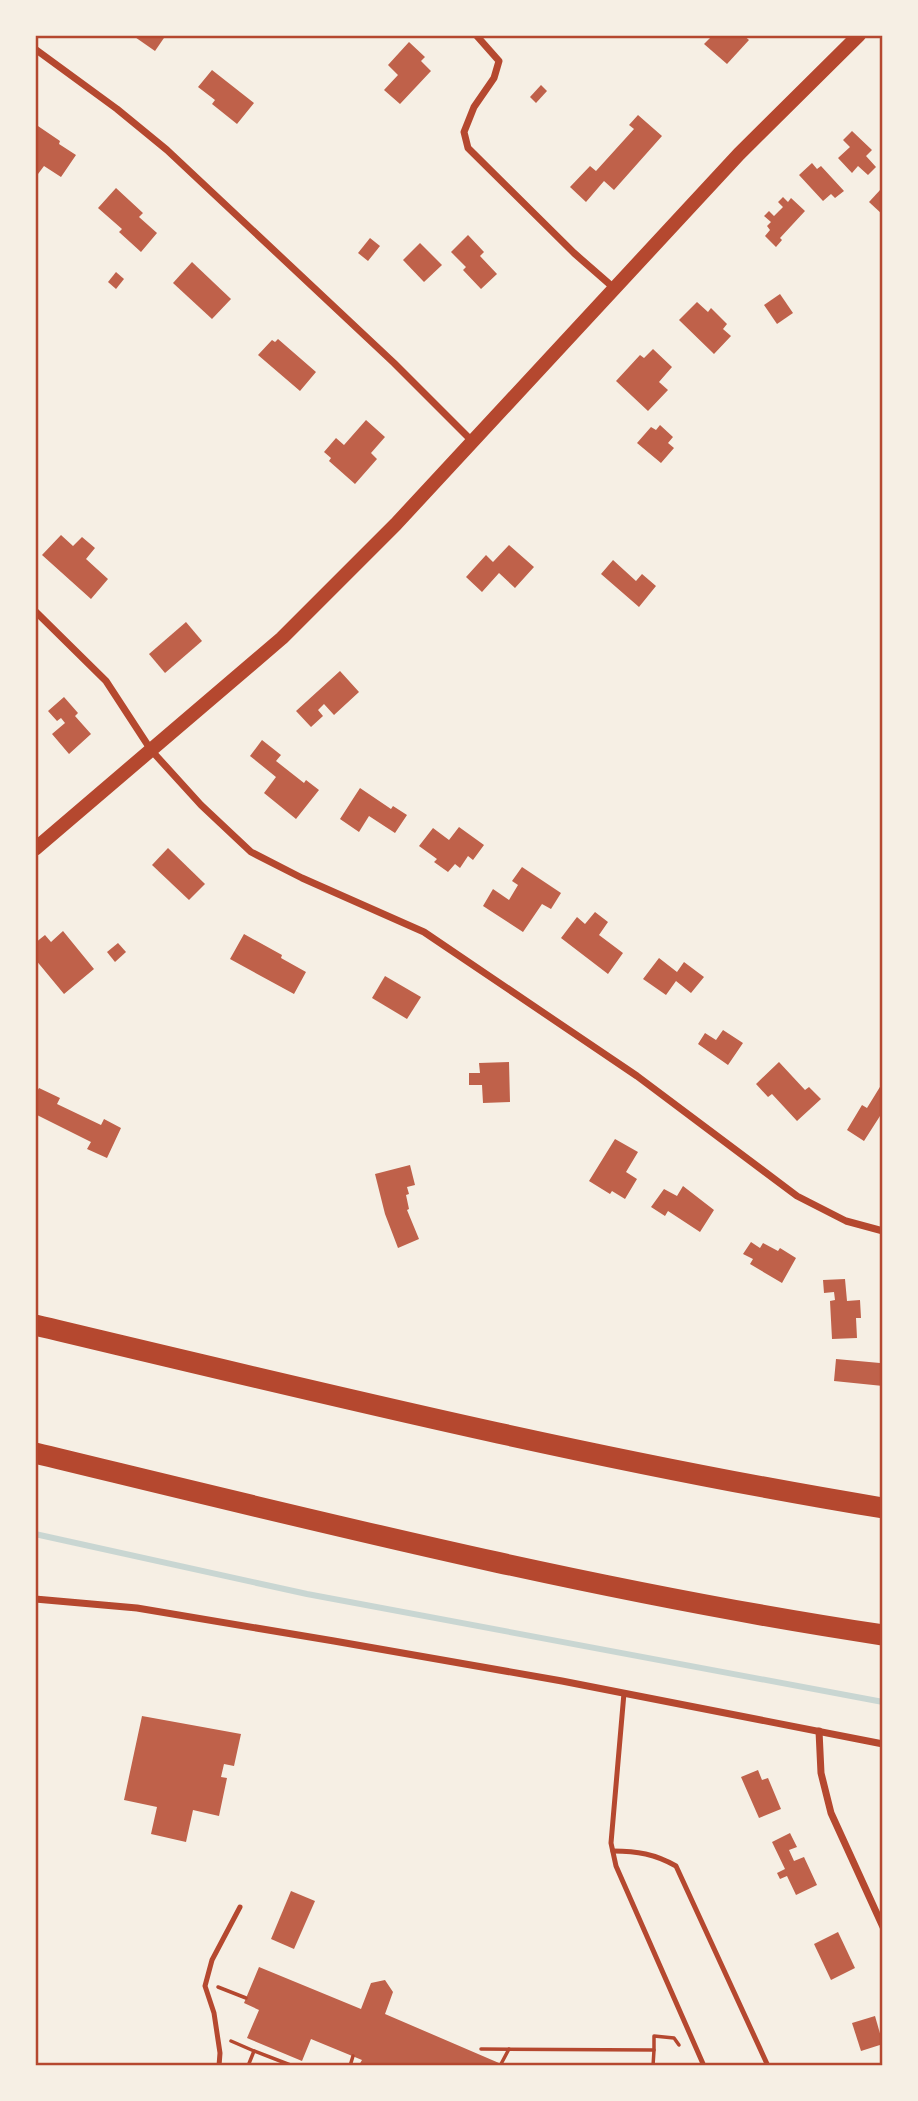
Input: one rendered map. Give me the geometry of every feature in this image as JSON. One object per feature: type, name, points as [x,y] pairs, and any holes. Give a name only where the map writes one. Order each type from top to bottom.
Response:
[{"type":"highway","points":[[35,1325],[541,1444],[678,1472],[883,1508]]},
{"type":"highway","points":[[35,1454],[321,1523],[552,1574],[713,1606],[883,1635]]},
{"type":"main road","points":[[35,849],[282,638],[396,524],[738,155],[859,35]]},
{"type":"street","points":[[476,35],[499,61],[494,78],[474,107],[464,132],[468,148],[574,253],[614,288]]},
{"type":"street","points":[[35,49],[117,109],[197,177],[394,363],[472,441]]},
{"type":"street","points":[[35,611],[106,681],[151,750],[201,804],[251,852],[302,878],[424,932],[637,1076],[797,1196],[846,1220],[883,1231]]},
{"type":"street","points":[[35,1599],[137,1608],[624,1693],[883,1744]]},
{"type":"street","points":[[819,1731],[821,1773],[831,1813],[883,1927]]},
{"type":"lane","points":[[624,1693],[611,1843],[615,1866],[705,2066]]},
{"type":"lane","points":[[613,1851],[648,1854],[676,1866],[768,2066]]},
{"type":"lane","points":[[219,2066],[220,2053],[214,2012],[205,1986],[212,1960],[240,1907]]},
{"type":"path","points":[[215,1990],[216,1986],[246,1998]]},
{"type":"path","points":[[230,2031],[231,2042],[293,2066]]},
{"type":"path","points":[[653,2066],[654,2036],[674,2038],[684,2055]]},
{"type":"path","points":[[481,2049],[654,2050]]},
{"type":"path","points":[[501,2064],[509,2049]]},
{"type":"path","points":[[247,2066],[254,2051]]},
{"type":"path","points":[[350,2066],[353,2056]]},
{"type":"building","points":[[132,35],[166,35],[155,51]]},
{"type":"building","points":[[713,35],[743,35],[749,40],[727,64],[704,44]]},
{"type":"building","points":[[409,42],[425,57],[421,61],[431,71],[400,104],[384,90],[398,75],[388,65]]},
{"type":"building","points":[[212,70],[254,103],[237,124],[212,104],[215,100],[198,87]]},
{"type":"building","points":[[541,85],[547,91],[536,103],[530,97]]},
{"type":"building","points":[[638,115],[662,136],[614,190],[604,181],[586,202],[570,187],[590,166],[596,171],[634,129],[629,125]]},
{"type":"building","points":[[35,124],[76,155],[61,177],[44,166],[38,174],[35,172]]},
{"type":"building","points":[[852,131],[872,150],[866,156],[876,167],[868,175],[858,166],[852,173],[838,158],[850,147],[843,140]]},
{"type":"building","points":[[812,163],[817,169],[821,166],[844,191],[835,198],[831,194],[823,201],[799,175]]},
{"type":"building","points":[[116,188],[143,213],[139,217],[157,233],[141,252],[119,232],[122,229],[98,208]]},
{"type":"building","points":[[881,189],[883,191],[883,215],[869,202]]},
{"type":"building","points":[[783,197],[788,202],[791,198],[805,211],[780,238],[782,240],[776,247],[765,236],[770,230],[767,226],[771,222],[764,216],[769,211],[774,216],[783,207],[778,202]]},
{"type":"building","points":[[468,235],[484,252],[480,256],[497,274],[481,289],[463,270],[466,267],[451,252]]},
{"type":"building","points":[[370,238],[380,246],[368,261],[358,253]]},
{"type":"building","points":[[420,243],[442,265],[424,282],[403,260]]},
{"type":"building","points":[[192,262],[231,299],[212,319],[173,283]]},
{"type":"building","points":[[116,272],[124,279],[116,289],[108,282]]},
{"type":"building","points":[[780,294],[793,313],[777,324],[764,305]]},
{"type":"building","points":[[697,302],[708,312],[711,308],[727,324],[723,329],[731,336],[714,354],[679,320]]},
{"type":"building","points":[[278,339],[316,372],[300,391],[258,355],[272,340],[275,342]]},
{"type":"building","points":[[653,349],[672,367],[659,382],[668,390],[648,411],[616,381],[640,355],[644,358]]},
{"type":"building","points":[[366,420],[385,437],[371,453],[377,459],[355,484],[329,461],[331,458],[324,452],[336,438],[344,445]]},
{"type":"building","points":[[660,425],[673,437],[668,443],[674,448],[661,463],[637,443],[651,427],[656,430]]},
{"type":"building","points":[[61,535],[73,546],[82,537],[95,548],[86,559],[108,579],[91,599],[42,555]]},
{"type":"building","points":[[509,545],[534,567],[515,588],[499,573],[482,592],[466,577],[486,555],[493,562]]},
{"type":"building","points":[[613,560],[636,581],[642,574],[656,586],[639,607],[601,574]]},
{"type":"building","points":[[186,622],[202,641],[165,673],[149,654]]},
{"type":"building","points":[[340,671],[359,692],[334,715],[324,704],[318,710],[323,716],[311,727],[296,711]]},
{"type":"building","points":[[64,697],[78,713],[75,716],[91,734],[69,754],[52,734],[65,723],[61,718],[57,721],[48,711]]},
{"type":"building","points":[[262,740],[281,755],[276,761],[304,783],[306,780],[319,790],[296,819],[264,793],[276,777],[250,756]]},
{"type":"building","points":[[360,788],[391,809],[393,806],[407,815],[395,833],[369,816],[359,832],[340,819]]},
{"type":"building","points":[[459,827],[484,845],[473,860],[468,856],[460,868],[455,864],[448,872],[434,862],[437,859],[419,846],[433,828],[449,840]]},
{"type":"building","points":[[168,848],[205,884],[189,900],[152,865]]},
{"type":"building","points":[[522,867],[561,893],[551,909],[542,904],[523,932],[483,906],[493,889],[509,900],[518,885],[512,881]]},
{"type":"building","points":[[595,912],[608,922],[599,935],[623,953],[608,974],[561,938],[577,917],[585,924]]},
{"type":"building","points":[[63,931],[94,969],[64,994],[35,959],[35,943],[45,935],[51,942]]},
{"type":"building","points":[[244,934],[306,972],[294,994],[230,959]]},
{"type":"building","points":[[118,943],[126,952],[115,962],[107,952]]},
{"type":"building","points":[[659,958],[677,972],[684,962],[704,977],[691,993],[676,981],[666,995],[643,979]]},
{"type":"building","points":[[385,976],[421,997],[407,1019],[372,998]]},
{"type":"building","points":[[723,1030],[743,1043],[728,1065],[698,1044],[705,1033],[716,1040]]},
{"type":"building","points":[[509,1062],[510,1102],[483,1103],[482,1085],[469,1085],[469,1073],[480,1073],[479,1063]]},
{"type":"building","points":[[779,1062],[805,1090],[809,1087],[821,1099],[797,1121],[772,1094],[768,1097],[756,1084]]},
{"type":"building","points":[[883,1082],[883,1118],[880,1116],[864,1141],[847,1130],[862,1105],[867,1108]]},
{"type":"building","points":[[39,1088],[60,1098],[57,1104],[101,1125],[104,1119],[121,1128],[107,1158],[87,1149],[91,1142],[35,1114],[35,1095]]},
{"type":"building","points":[[615,1139],[638,1152],[626,1172],[637,1179],[625,1199],[612,1191],[610,1194],[589,1181]]},
{"type":"building","points":[[410,1165],[415,1185],[407,1187],[407,1210],[419,1239],[398,1248],[385,1214],[375,1174]]},
{"type":"building","points":[[683,1186],[714,1210],[700,1232],[668,1211],[665,1216],[651,1207],[664,1189],[677,1196]]},
{"type":"building","points":[[751,1242],[760,1248],[763,1243],[778,1251],[780,1248],[796,1258],[782,1283],[750,1264],[753,1259],[743,1254]]},
{"type":"building","points":[[845,1279],[847,1301],[860,1300],[861,1318],[856,1318],[857,1338],[832,1339],[830,1301],[835,1300],[834,1292],[824,1293],[823,1280]]},
{"type":"building","points":[[836,1359],[880,1363],[880,1368],[883,1369],[883,1386],[834,1381]]},
{"type":"building","points":[[142,1716],[241,1734],[234,1766],[224,1764],[221,1777],[227,1778],[219,1816],[193,1810],[186,1842],[151,1834],[157,1807],[124,1800]]},
{"type":"building","points":[[758,1770],[762,1780],[768,1778],[781,1809],[759,1818],[741,1777]]},
{"type":"building","points":[[790,1833],[797,1847],[789,1850],[794,1861],[804,1857],[817,1885],[796,1895],[787,1876],[780,1879],[777,1873],[785,1869],[772,1842]]},
{"type":"building","points":[[291,1891],[315,1901],[294,1949],[271,1939]]},
{"type":"building","points":[[838,1932],[855,1968],[831,1980],[814,1944]]},
{"type":"building","points":[[259,1967],[361,2009],[371,1983],[385,1980],[393,1992],[385,2014],[506,2066],[362,2066],[359,2065],[362,2060],[311,2039],[302,2061],[247,2038],[259,2010],[244,2003]]},
{"type":"building","points":[[875,2016],[883,2044],[861,2051],[852,2023]]},
{"type":"waterway","points":[[35,1534],[307,1594],[883,1702]]}]
